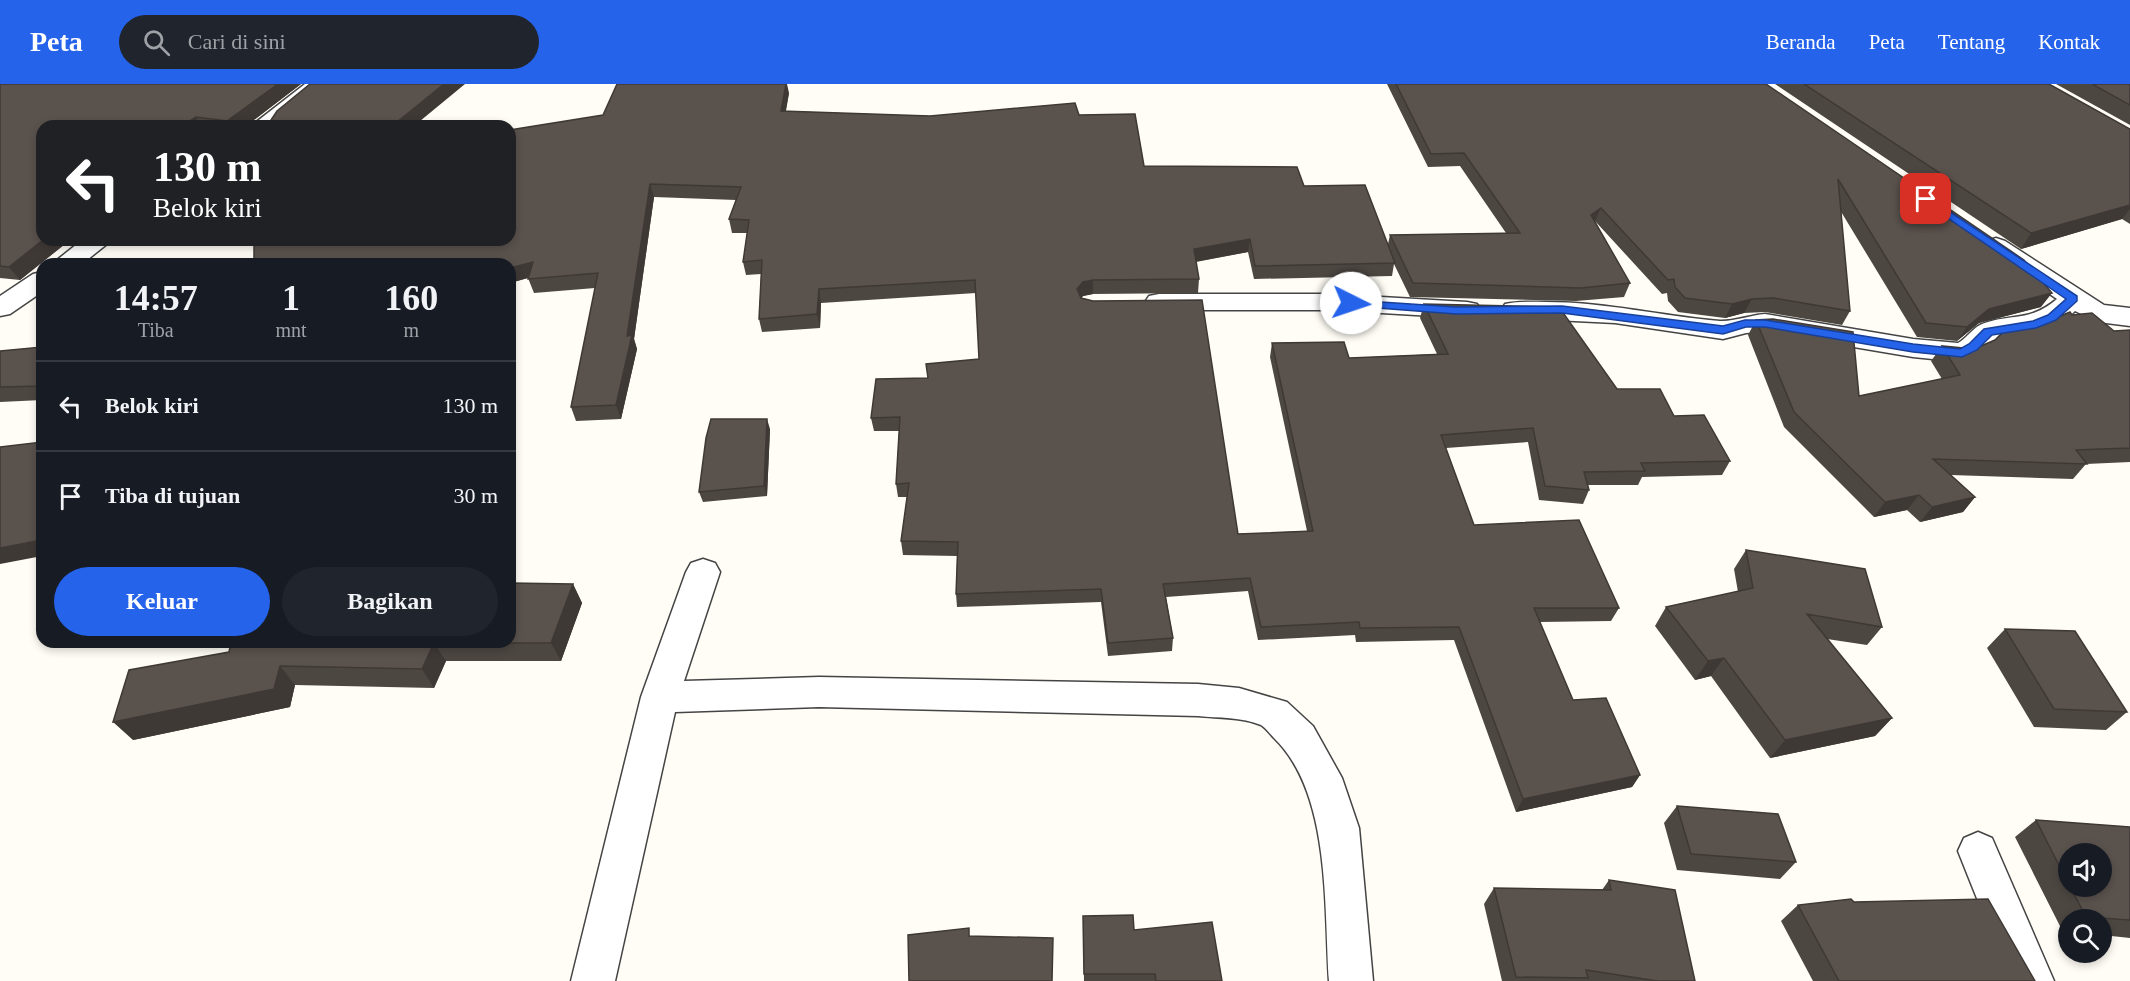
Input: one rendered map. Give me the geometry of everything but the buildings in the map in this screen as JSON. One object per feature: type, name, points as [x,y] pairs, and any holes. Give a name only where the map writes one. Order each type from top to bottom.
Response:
[{"type":"street","points":[[270,120],[319,84]]},
{"type":"street","points":[[1980,235],[2073,298],[2108,316],[2130,317]]},
{"type":"street","points":[[74,258],[90,246]]},
{"type":"street","points":[[0,308],[36,284]]},
{"type":"street","points":[[1139,303],[1330,302],[1456,310],[1562,310],[1626,316],[1723,330],[1745,324],[1765,323],[1913,348],[1962,353],[1973,347],[1989,332],[2036,324],[2052,317],[2073,298]]},
{"type":"street","points":[[593,981],[660,697],[703,572]]},
{"type":"street","points":[[660,697],[819,692],[1198,700],[1239,704],[1274,713],[1300,738],[1322,778],[1339,828],[1351,981]]},
{"type":"street","points":[[1978,851],[2032,981]]},
{"type":"route","points":[[1351,303],[1456,310],[1562,310],[1615,314],[1723,330],[1731,330],[1745,324],[1765,323],[1913,348],[1962,353],[1978,343],[1985,333],[2036,324],[2060,313],[2073,298],[1926,199]]}]
